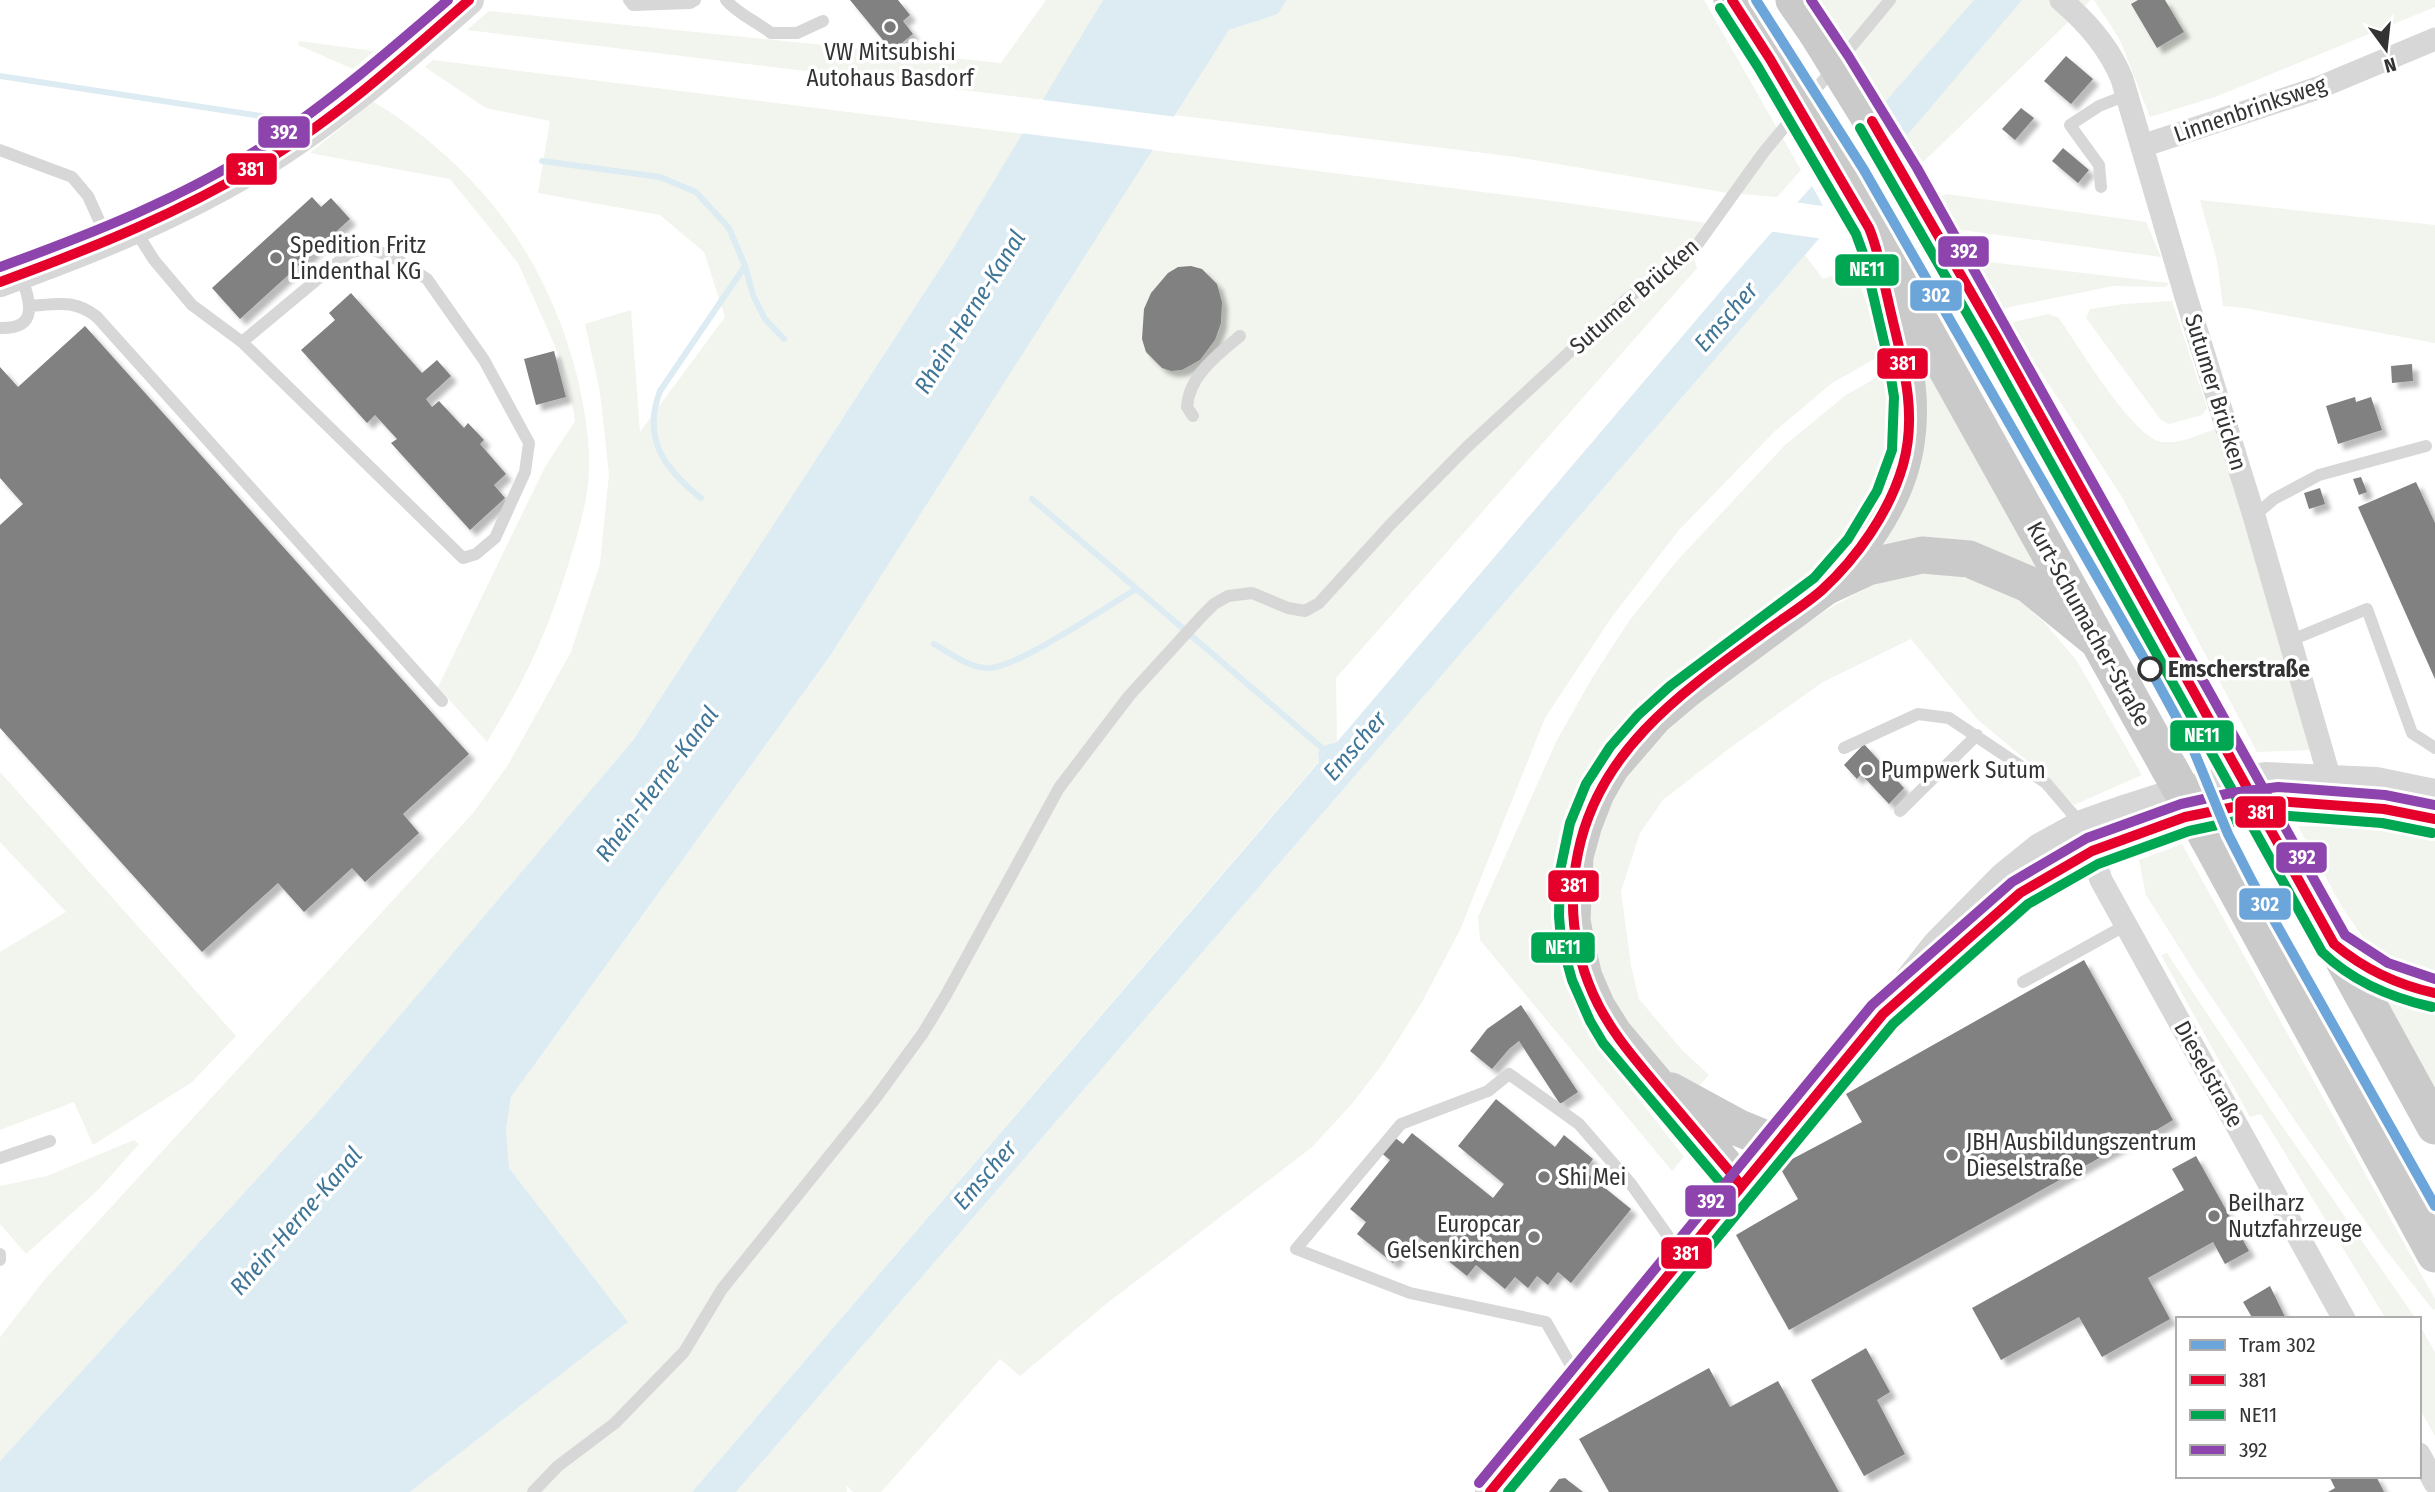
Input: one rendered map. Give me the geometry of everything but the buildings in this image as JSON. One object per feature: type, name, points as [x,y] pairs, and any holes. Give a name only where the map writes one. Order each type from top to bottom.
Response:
[{"type":"main road","name":"Kurt-Schumacher-Straße","points":[[1731,0],[1778,75],[1940,356],[2435,1254]]},
{"type":"main road","points":[[1794,0],[1905,175],[2435,1126]]},
{"type":"main road","points":[[1825,587],[1856,552],[1894,490],[1904,462],[1908,423],[1906,372],[1873,237]]},
{"type":"main road","points":[[1741,1185],[1614,1034],[1597,1007],[1584,977],[1572,920],[1575,856],[1596,793],[1611,767],[1655,716],[1686,689],[1825,587],[1868,567],[1922,555],[1969,559],[2028,583],[2098,641]]},
{"type":"main road","points":[[2334,944],[2377,974],[2412,989],[2435,993]]},
{"type":"main road","points":[[1654,1082],[1739,1128],[1776,1143]]},
{"type":"street","points":[[10,279],[135,229],[233,179],[314,128],[357,96],[470,0]]},
{"type":"street","name":"Sutumer Brücken","points":[[2063,1],[2100,40],[2116,63],[2127,95],[2254,516],[2329,792]]},
{"type":"street","name":"Linnenbrinksweg","points":[[2142,146],[2318,88],[2435,39]]},
{"type":"street","points":[[1490,1492],[1687,1255],[1937,945],[2003,878],[2040,848],[2087,838],[2164,797],[2220,783],[2265,777],[2329,792],[2384,809],[2435,819]]},
{"type":"street","points":[[2329,792],[2376,782],[2435,794]]},
{"type":"street","name":"Dieselstraße","points":[[2087,838],[2101,880],[2343,1317]]},
{"type":"street","points":[[2421,1458],[2435,1483]]},
{"type":"lane","points":[[629,0],[633,5],[690,4],[695,0]]},
{"type":"lane","points":[[726,0],[737,12],[755,20],[771,33],[797,33],[823,21]]},
{"type":"lane","name":"Sutumer Brücken","points":[[533,1492],[558,1466],[615,1423],[684,1352],[722,1289],[874,1099],[923,1032],[1059,788],[1129,696],[1166,654],[1214,604],[1228,596],[1252,593],[1288,608],[1305,611],[1319,603],[1391,524],[1467,447],[1628,298],[1692,252],[1763,153],[1890,0]]},
{"type":"lane","points":[[2101,187],[2099,164],[2070,125],[2099,106],[2127,95]]},
{"type":"lane","points":[[0,150],[72,177],[88,196],[108,240]]},
{"type":"lane","points":[[135,229],[154,260],[192,304],[242,342],[463,558],[477,554],[495,538],[525,472],[529,443],[484,360],[427,279],[393,257],[368,248],[349,253],[242,342]]},
{"type":"lane","points":[[0,328],[9,328],[24,322],[30,314],[31,306],[10,279]]},
{"type":"lane","points":[[31,306],[76,304],[85,307],[97,317],[442,701]]},
{"type":"lane","points":[[1193,416],[1187,407],[1194,382],[1219,353],[1240,336]]},
{"type":"lane","points":[[2254,516],[2274,499],[2319,475],[2426,446]]},
{"type":"lane","points":[[2289,640],[2367,609],[2412,733],[2435,748]]},
{"type":"lane","points":[[1844,748],[1918,715],[1949,718],[2046,783],[2087,838]]},
{"type":"lane","points":[[1900,811],[1977,735]]},
{"type":"lane","points":[[2023,982],[2126,925]]},
{"type":"lane","points":[[1584,1378],[1573,1369],[1546,1322],[1410,1293],[1296,1249],[1401,1124],[1488,1091],[1509,1074],[1578,1124],[1631,1184],[1673,1243],[1687,1255]]},
{"type":"lane","points":[[0,1158],[50,1141]]},
{"type":"lane","points":[[0,1254],[0,1259]]},
{"type":"shaded area","points":[[1046,0],[1103,0],[1044,100],[467,30],[489,11],[1001,63]]},
{"type":"shaded area","points":[[1287,0],[1704,0],[1801,170],[1777,197],[1728,193],[1516,157],[1174,115],[1229,30],[1278,14]]},
{"type":"shaded area","points":[[1808,0],[2091,0],[1915,170]]},
{"type":"shaded area","points":[[2094,0],[2435,0],[2435,7],[2215,97],[2150,117],[2120,40]]},
{"type":"shaded area","points":[[299,41],[374,51],[353,69],[298,45]]},
{"type":"shaded area","points":[[433,60],[1023,134],[954,247],[634,739],[325,1104],[0,1461],[0,1337],[46,1278],[473,813],[508,765],[571,652],[600,564],[609,474],[600,392],[585,324],[631,310],[640,432],[725,317],[704,252],[660,215],[538,193],[550,121],[486,108],[425,67]]},
{"type":"shaded area","points":[[373,102],[425,138],[453,162],[501,215],[521,244],[554,306],[577,376],[584,411],[589,470],[577,537],[558,596],[528,669],[487,742],[438,687],[545,467],[575,421],[571,396],[555,346],[518,263],[450,179],[310,153]]},
{"type":"shaded area","points":[[1151,150],[1707,223],[1690,246],[1697,268],[1336,678],[1337,742],[1326,745],[1318,752],[1319,761],[692,1492],[410,1492],[627,1322],[509,1168],[506,1129],[511,1097],[830,656]]},
{"type":"shaded area","points":[[1946,194],[2146,222],[2161,257],[1954,229],[1936,200]]},
{"type":"shaded area","points":[[2200,200],[2435,225],[2435,343],[2223,306],[2217,261]]},
{"type":"shaded area","points":[[1805,255],[1823,279],[1854,268],[1885,353],[1832,383],[1774,432],[1679,530],[1611,618],[1545,718],[1460,930],[1422,1002],[1384,1062],[1351,1105],[1311,1148],[1106,1304],[1020,1376],[1000,1359],[881,1492],[853,1492],[846,1485],[847,1492],[736,1492]]},
{"type":"shaded area","points":[[1972,260],[2169,283],[2166,287],[2113,286],[2000,309]]},
{"type":"shaded area","points":[[2172,301],[2207,408],[2202,415],[2169,424],[2161,420],[2086,318],[2090,309]]},
{"type":"shaded area","points":[[2048,314],[2059,318],[2121,408],[2150,437],[2162,442],[2176,442],[2215,429],[2309,736],[2309,750],[2257,752],[2122,497],[2009,323]]},
{"type":"shaded area","points":[[1925,370],[1931,371],[2047,580],[1876,552],[1920,375]]},
{"type":"shaded area","points":[[1888,371],[1893,428],[1878,489],[1826,563],[1779,602],[1652,696],[1611,735],[1581,786],[1560,841],[1556,926],[1572,998],[1589,1035],[1684,1157],[1672,1171],[1480,940],[1478,917],[1556,742],[1592,678],[1629,621],[1676,562],[1785,445],[1846,395]]},
{"type":"shaded area","points":[[1927,571],[1973,579],[2011,594],[2044,622],[2077,661],[2142,775],[2074,805],[2049,779],[1977,719],[1911,639],[1823,682],[1731,747],[1663,800],[1640,833],[1621,891],[1631,966],[1639,999],[1682,1050],[1709,1075],[1693,1092],[1656,1062],[1632,1036],[1615,1009],[1600,970],[1590,926],[1589,883],[1594,848],[1605,815],[1640,754],[1657,734],[1673,721],[1772,647],[1830,608],[1877,583]]},
{"type":"shaded area","points":[[0,772],[236,1036],[192,1082],[93,1145],[74,1102],[0,1130],[0,952],[66,912],[0,842]]},
{"type":"shaded area","points":[[2298,826],[2399,828],[2435,836],[2435,979],[2404,971],[2371,949],[2342,907]]},
{"type":"shaded area","points":[[2182,844],[2435,1299],[2435,1309],[2433,1310],[2385,1249],[2304,1134],[2146,895],[2139,860]]},
{"type":"shaded area","points":[[2167,953],[2271,1110],[2415,1317],[2385,1317],[2261,1114],[2250,1117],[2161,955]]},
{"type":"shaded area","points":[[2372,982],[2435,1007],[2435,1101]]},
{"type":"shaded area","points":[[134,1140],[139,1144],[99,1189],[26,1254],[0,1224],[0,1186],[47,1176]]},
{"type":"shaded area","points":[[2421,1328],[2435,1352],[2435,1436],[2421,1412]]},
{"type":"water","name":"Rhein-Herne-Kanal","points":[[1103,0],[1287,0],[1278,14],[1229,30],[830,656],[511,1097],[506,1129],[509,1168],[628,1322],[410,1492],[0,1492],[0,1461],[325,1104],[634,739],[954,247]]},
{"type":"water","name":"Emscher","points":[[1974,0],[2022,0],[1805,255],[736,1492],[692,1492],[1319,762],[1318,752],[1326,745],[1337,742],[1737,272]]},
{"type":"pier","points":[[1040,99],[1177,117],[1155,150],[1020,133]]},
{"type":"pier","points":[[1879,105],[1903,146],[1824,239],[1768,231],[1793,202],[1823,206],[1810,182]]},
{"type":"waterway","points":[[0,76],[261,116]]},
{"type":"waterway","points":[[542,161],[660,177],[696,192],[729,228],[745,266],[753,295],[765,319],[784,339]]},
{"type":"waterway","points":[[701,498],[676,476],[660,451],[655,438],[655,408],[660,391],[745,266]]},
{"type":"waterway","name":"Emscher","points":[[1032,499],[1322,748]]},
{"type":"waterway","points":[[934,644],[974,666],[1001,666],[1039,648],[1136,589]]},
{"type":"tram line","name":"302","points":[[1756,0],[1864,170],[2150,669],[2191,744],[2228,834],[2252,881],[2435,1206]]},
{"type":"transit line","name":"392","points":[[0,267],[136,214],[234,164],[289,129],[336,94],[448,0]]},
{"type":"transit line","name":"381","points":[[0,282],[172,212],[270,158],[348,103],[469,0]]},
{"type":"transit line","name":"381","points":[[1732,0],[1770,59],[1869,228],[1878,255],[1902,362],[1909,423],[1903,465],[1897,482],[1881,516],[1860,549],[1815,595],[1705,676],[1649,725],[1625,752],[1605,782],[1589,816],[1578,853],[1573,889],[1574,925],[1586,977],[1599,1007],[1631,1055],[1741,1185]]},
{"type":"transit line","name":"392","points":[[1811,0],[1917,168],[2345,935],[2388,963],[2435,979]]},
{"type":"transit line","name":"NE11","points":[[1720,8],[1758,67],[1856,234],[1864,256],[1894,397],[1892,450],[1877,491],[1848,539],[1814,578],[1670,686],[1638,715],[1610,747],[1586,784],[1570,823],[1560,871],[1561,940],[1572,980],[1590,1021],[1603,1043],[1730,1194]]},
{"type":"transit line","name":"381","points":[[1872,121],[1996,336],[2334,944],[2381,975],[2435,993]]},
{"type":"transit line","name":"NE11","points":[[1860,128],[1984,343],[2322,952],[2359,980],[2402,999],[2432,1007]]},
{"type":"transit line","name":"392","points":[[1479,1483],[1872,1005],[2012,882],[2087,838],[2181,804],[2231,793],[2278,787],[2385,795],[2435,805]]},
{"type":"transit line","name":"381","points":[[1490,1492],[1883,1014],[2020,893],[2092,851],[2185,817],[2234,807],[2277,801],[2384,809],[2435,819]]},
{"type":"transit line","name":"NE11","points":[[1508,1492],[1893,1024],[2028,904],[2098,864],[2189,831],[2236,821],[2277,815],[2382,823],[2432,833]]},
{"type":"place","name":"VW Mitsubishi Autohaus Basdorf","points":[[890,27]]},
{"type":"place","name":"Spedition Fritz Lindenthal KG","points":[[276,258]]},
{"type":"place","name":"Emscherstraße","points":[[2150,669]]},
{"type":"place","name":"Pumpwerk Sutum","points":[[1867,770]]},
{"type":"place","name":"JBH Ausbildungszentrum Dieselstraße","points":[[1952,1155]]},
{"type":"place","name":"Shi Mei","points":[[1544,1177]]},
{"type":"place","name":"Beilharz Nutzfahrzeuge","points":[[2214,1216]]},
{"type":"place","name":"Europcar Gelsenkirchen","points":[[1534,1237]]}]
